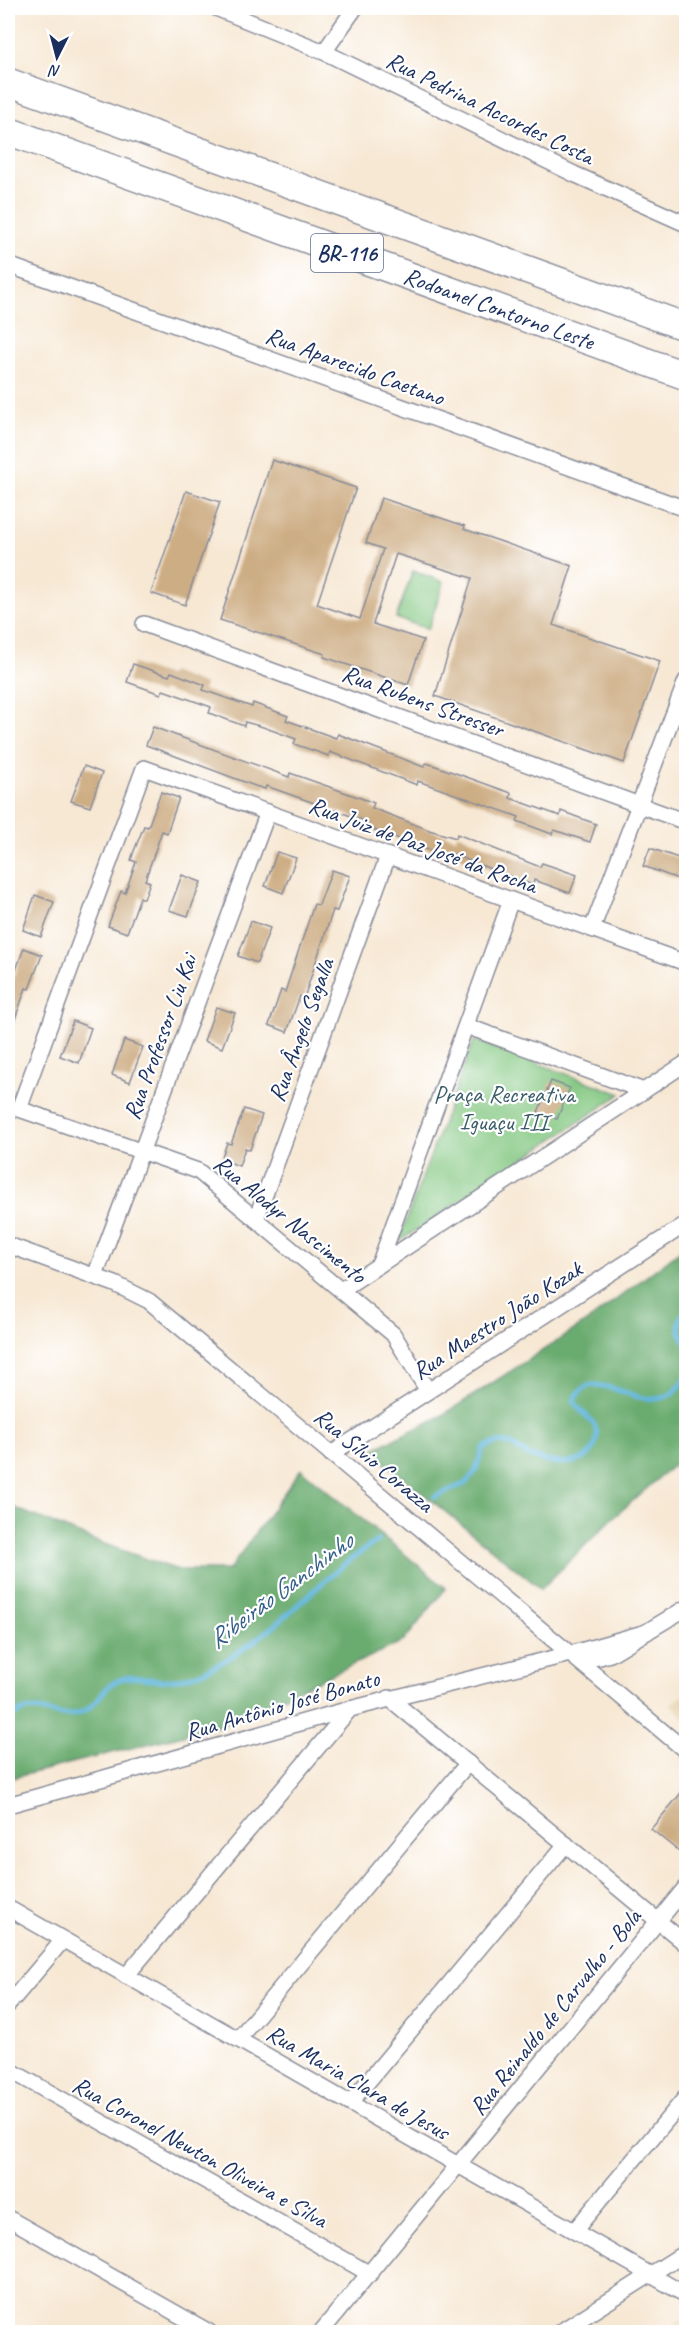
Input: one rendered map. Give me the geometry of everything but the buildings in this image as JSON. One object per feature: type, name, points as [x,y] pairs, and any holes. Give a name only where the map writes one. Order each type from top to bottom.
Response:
[{"type":"highway","name":"Rodoanel Contorno Leste","points":[[8,82],[687,327]]},
{"type":"highway","name":"Rodoanel Contorno Leste","points":[[8,131],[687,376]]},
{"type":"street","name":"Rua Pedrina Accordes Costa","points":[[216,8],[324,52],[574,174],[687,224]]},
{"type":"street","points":[[324,52],[355,8]]},
{"type":"street","name":"Rua Aparecido Caetano","points":[[8,266],[687,509]]},
{"type":"street","name":"Rua Rubens Stresser","points":[[144,624],[687,822]]},
{"type":"street","points":[[592,929],[687,681]]},
{"type":"street","name":"Rua Juiz de Paz José da Rocha","points":[[19,1109],[144,768],[687,963]]},
{"type":"street","name":"Rua Professor Liu Kai","points":[[95,1276],[268,812]]},
{"type":"street","name":"Rua Ângelo Segalla","points":[[256,1219],[388,856]]},
{"type":"street","points":[[379,1265],[511,900]]},
{"type":"street","points":[[466,1026],[644,1091]]},
{"type":"street","points":[[341,1290],[687,1063]]},
{"type":"street","name":"Rua Alodyr Nascimento","points":[[19,1109],[198,1171],[393,1334],[428,1391]]},
{"type":"street","name":"Rua Maestro João Kozak","points":[[331,1454],[687,1224]]},
{"type":"street","name":"Rua Sílvio Corazza","points":[[8,1245],[95,1276],[130,1290],[148,1301],[687,1752]]},
{"type":"street","name":"Rua Antônio José Bonato","points":[[8,1806],[389,1698],[570,1654],[647,1632],[687,1608]]},
{"type":"street","points":[[389,1698],[687,1944]]},
{"type":"street","points":[[126,1976],[350,1709]]},
{"type":"street","points":[[238,2039],[468,1764]]},
{"type":"street","points":[[350,2103],[566,1844]]},
{"type":"street","name":"Rua Reinaldo de Carvalho - Bola","points":[[321,2332],[687,1887]]},
{"type":"street","name":"Rua Maria Clara de Jesus","points":[[8,1908],[687,2295]]},
{"type":"street","points":[[8,2005],[63,1940]]},
{"type":"street","name":"Rua Coronel Newton Oliveira e Silva","points":[[8,2069],[370,2274]]},
{"type":"street","points":[[575,2230],[687,2097]]},
{"type":"street","points":[[10,2222],[209,2332]]},
{"type":"street","points":[[560,2332],[687,2252]]},
{"type":"shaded area","points":[[686,1695],[686,1718],[670,1704]]},
{"type":"shaded area","points":[[686,2317],[686,2332],[663,2332]]},
{"type":"green space","points":[[413,571],[444,582],[428,629],[396,618]]},
{"type":"green space","name":"Praça Recreativa Iguaçu III","points":[[474,1040],[621,1094],[398,1242]]},
{"type":"green space","points":[[686,1246],[686,1454],[612,1519],[541,1589],[370,1451],[443,1415],[591,1319]]},
{"type":"green space","points":[[301,1469],[446,1588],[404,1641],[223,1725],[8,1779],[8,1505],[93,1540],[178,1570],[229,1570]]},
{"type":"waterway","name":"Ribeirão Ganchinho","points":[[686,1314],[682,1315],[679,1326],[686,1342]]},
{"type":"waterway","name":"Ribeirão Ganchinho","points":[[434,1497],[466,1483],[475,1472],[483,1448],[493,1444],[510,1444],[526,1454],[551,1462],[569,1463],[585,1458],[593,1449],[597,1436],[592,1422],[574,1401],[583,1388],[596,1385],[610,1387],[642,1398],[658,1399],[673,1393],[686,1377]]},
{"type":"waterway","name":"Ribeirão Ganchinho","points":[[8,1720],[28,1710],[73,1715],[89,1708],[110,1686],[125,1678],[177,1679],[209,1669],[256,1640],[342,1567],[379,1540]]}]
